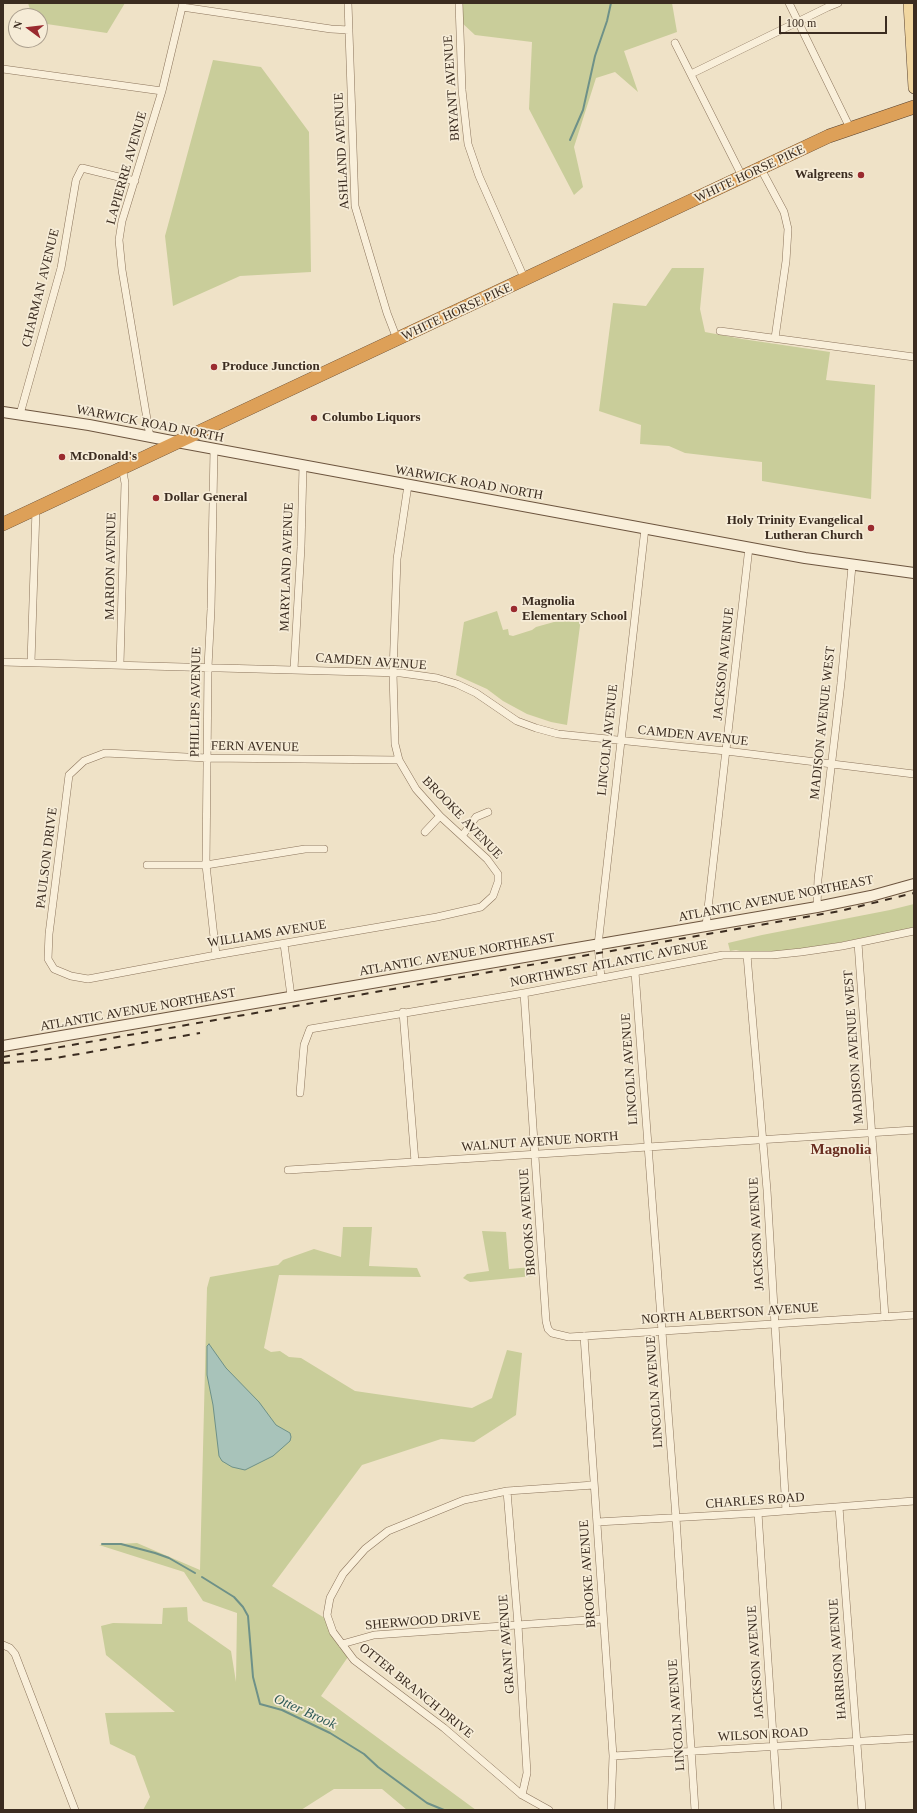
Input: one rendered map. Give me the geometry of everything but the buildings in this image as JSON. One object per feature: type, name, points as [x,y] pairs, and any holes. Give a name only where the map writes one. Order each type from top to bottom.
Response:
[{"type":"highway","name":"WHITE HORSE PIKE","points":[[6,521],[36,509],[122,467],[850,128],[914,107]]},
{"type":"main road","points":[[909,3],[914,88]]},
{"type":"street","name":"ASHLAND AVENUE","points":[[348,3],[355,206],[387,313],[397,339]]},
{"type":"street","name":"BRYANT AVENUE","points":[[459,3],[462,90],[468,144],[478,176],[525,280]]},
{"type":"street","points":[[789,3],[850,128]]},
{"type":"street","points":[[691,74],[838,3]]},
{"type":"street","points":[[182,5],[331,30],[349,30]]},
{"type":"street","name":"LAPIERRE AVENUE","points":[[150,437],[123,277],[119,240],[122,221],[162,90],[182,5]]},
{"type":"street","points":[[675,43],[743,178]]},
{"type":"street","points":[[3,69],[162,90]]},
{"type":"street","name":"CHARMAN AVENUE","points":[[20,414],[61,268],[76,180],[82,168],[135,181]]},
{"type":"street","points":[[761,169],[784,212],[788,229],[786,261],[775,338]]},
{"type":"street","points":[[720,331],[914,357]]},
{"type":"street","name":"WARWICK ROAD NORTH","points":[[3,412],[89,424],[303,466],[852,566],[914,573]]},
{"type":"street","name":"PHILLIPS AVENUE","points":[[214,449],[211,609],[208,667],[206,866],[216,955]]},
{"type":"street","name":"MARYLAND AVENUE","points":[[294,669],[302,547],[303,466]]},
{"type":"street","name":"MARION AVENUE","points":[[120,664],[125,483],[122,467]]},
{"type":"street","name":"BROOKE AVENUE","points":[[408,485],[398,559],[393,673],[395,744],[399,760],[416,789],[440,816],[487,859],[498,874],[498,882],[493,896],[486,902]]},
{"type":"street","points":[[31,662],[36,509]]},
{"type":"street","name":"LINCOLN AVENUE","points":[[601,978],[598,944],[644,528]]},
{"type":"street","name":"JACKSON AVENUE","points":[[706,926],[749,547]]},
{"type":"street","name":"MADISON AVENUE WEST","points":[[817,907],[818,878],[852,566]]},
{"type":"street","name":"CAMDEN AVENUE","points":[[3,662],[294,669],[393,673],[437,678],[457,684],[476,693],[517,721],[558,734],[726,751],[914,774]]},
{"type":"street","name":"FERN AVENUE","points":[[88,759],[105,753],[207,758],[399,760]]},
{"type":"street","name":"PAULSON DRIVE","points":[[53,966],[48,959],[49,934],[69,775],[88,759]]},
{"type":"street","points":[[462,836],[476,817],[488,812]]},
{"type":"street","points":[[425,832],[440,816]]},
{"type":"street","points":[[147,865],[206,866],[305,849],[324,849]]},
{"type":"street","name":"ATLANTIC AVENUE NORTHEAST","points":[[3,1046],[817,907],[871,896],[914,884]]},
{"type":"street","name":"WILLIAMS AVENUE","points":[[53,966],[54,969],[71,976],[88,980],[216,955],[437,917],[481,907],[486,902]]},
{"type":"street","name":"NORTHWEST ATLANTIC AVENUE","points":[[300,1093],[304,1045],[310,1029],[403,1012],[524,993],[723,955],[772,956],[858,943],[914,931]]},
{"type":"street","name":"MADISON AVENUE WEST","points":[[858,943],[885,1317]]},
{"type":"street","points":[[284,944],[292,996]]},
{"type":"street","name":"JACKSON AVENUE","points":[[747,955],[762,1140],[786,1511]]},
{"type":"street","name":"LINCOLN AVENUE","points":[[635,972],[676,1518],[695,1810]]},
{"type":"street","name":"BROOKS AVENUE","points":[[524,993],[536,1154],[546,1322],[549,1330]]},
{"type":"street","points":[[403,1012],[415,1162]]},
{"type":"street","name":"WALNUT AVENUE NORTH","points":[[288,1170],[914,1130]]},
{"type":"street","name":"NORTH ALBERTSON AVENUE","points":[[549,1330],[558,1335],[569,1337],[914,1315]]},
{"type":"street","name":"BROOKE AVENUE","points":[[584,1336],[613,1756],[611,1810]]},
{"type":"street","name":"OTTER BRANCH DRIVE","points":[[549,1810],[522,1795],[444,1728],[354,1660],[333,1632],[327,1615],[330,1598],[343,1574],[365,1549],[388,1531],[464,1500],[507,1491],[594,1485]]},
{"type":"street","name":"GRANT AVENUE","points":[[507,1491],[518,1625],[527,1773],[522,1795]]},
{"type":"street","name":"CHARLES ROAD","points":[[597,1522],[758,1513],[914,1501]]},
{"type":"street","name":"HARRISON AVENUE","points":[[839,1507],[862,1810]]},
{"type":"street","name":"JACKSON AVENUE","points":[[758,1513],[778,1810]]},
{"type":"street","name":"SHERWOOD DRIVE","points":[[342,1644],[374,1635],[603,1619]]},
{"type":"street","points":[[3,1645],[10,1648],[14,1654],[75,1810]]},
{"type":"street","name":"WILSON ROAD","points":[[613,1756],[914,1738]]},
{"type":"green space","points":[[28,3],[125,3],[107,33],[48,24],[48,8],[30,8]]},
{"type":"green space","points":[[461,3],[672,3],[677,32],[624,51],[638,92],[615,72],[596,78],[574,147],[583,187],[574,195],[529,109],[532,42],[475,35],[461,22]]},
{"type":"green space","points":[[213,60],[261,67],[309,132],[311,272],[240,276],[173,306],[165,236]]},
{"type":"green space","points":[[672,268],[704,268],[700,309],[705,332],[830,352],[826,380],[875,385],[871,499],[762,481],[762,462],[685,453],[669,446],[640,444],[641,425],[599,411],[613,303],[646,306]]},
{"type":"green space","points":[[497,611],[503,630],[508,629],[509,635],[513,636],[532,630],[536,627],[572,617],[581,618],[567,725],[551,722],[527,714],[503,701],[487,689],[456,675],[464,622]]},
{"type":"green space","points":[[914,904],[914,927],[900,931],[800,950],[753,954],[736,950],[730,951],[728,943],[890,910]]},
{"type":"green space","points":[[343,1227],[372,1227],[369,1266],[417,1268],[421,1277],[279,1275],[264,1348],[271,1352],[280,1351],[289,1357],[301,1358],[355,1391],[472,1408],[492,1398],[507,1350],[522,1353],[516,1415],[474,1442],[441,1439],[362,1465],[272,1586],[328,1620],[350,1654],[321,1696],[476,1810],[407,1810],[382,1789],[334,1789],[301,1810],[143,1810],[150,1797],[135,1756],[110,1744],[105,1713],[175,1712],[106,1655],[101,1626],[113,1623],[162,1624],[163,1608],[187,1607],[188,1621],[231,1651],[236,1682],[237,1613],[203,1601],[184,1572],[99,1545],[137,1543],[200,1570],[207,1288],[210,1277],[278,1265],[283,1260],[314,1249],[341,1257]]},
{"type":"green space","points":[[482,1231],[506,1232],[509,1269],[533,1267],[533,1276],[470,1282],[463,1278],[467,1274],[489,1271]]},
{"type":"water","points":[[209,1344],[226,1368],[259,1402],[276,1425],[290,1433],[290,1441],[273,1456],[245,1470],[232,1467],[222,1461],[219,1456],[213,1405],[207,1375],[207,1346]]},
{"type":"waterway","points":[[570,140],[583,110],[595,56],[607,21],[611,3]]},
{"type":"waterway","name":"Otter Brook","points":[[102,1544],[121,1544],[155,1553],[169,1558],[195,1573]]},
{"type":"waterway","name":"Otter Brook","points":[[202,1577],[234,1597],[243,1607],[248,1616],[253,1677],[260,1704],[282,1710],[330,1733],[364,1754],[378,1767],[427,1803],[444,1810]]},
{"type":"railway","points":[[3,1057],[840,911],[914,893]]},
{"type":"railway","points":[[3,1063],[50,1059],[200,1033]]},
{"type":"place","name":"Walgreens","points":[[861,175]]},
{"type":"place","name":"Produce Junction","points":[[214,367]]},
{"type":"place","name":"Columbo Liquors","points":[[314,418]]},
{"type":"place","name":"McDonald's","points":[[62,457]]},
{"type":"place","name":"Dollar General","points":[[156,498]]},
{"type":"place","name":"Holy Trinity Evangelical Lutheran Church","points":[[871,528]]},
{"type":"place","name":"Magnolia Elementary School","points":[[514,609]]},
{"type":"district","name":"Magnolia","points":[[841,1150]]}]
